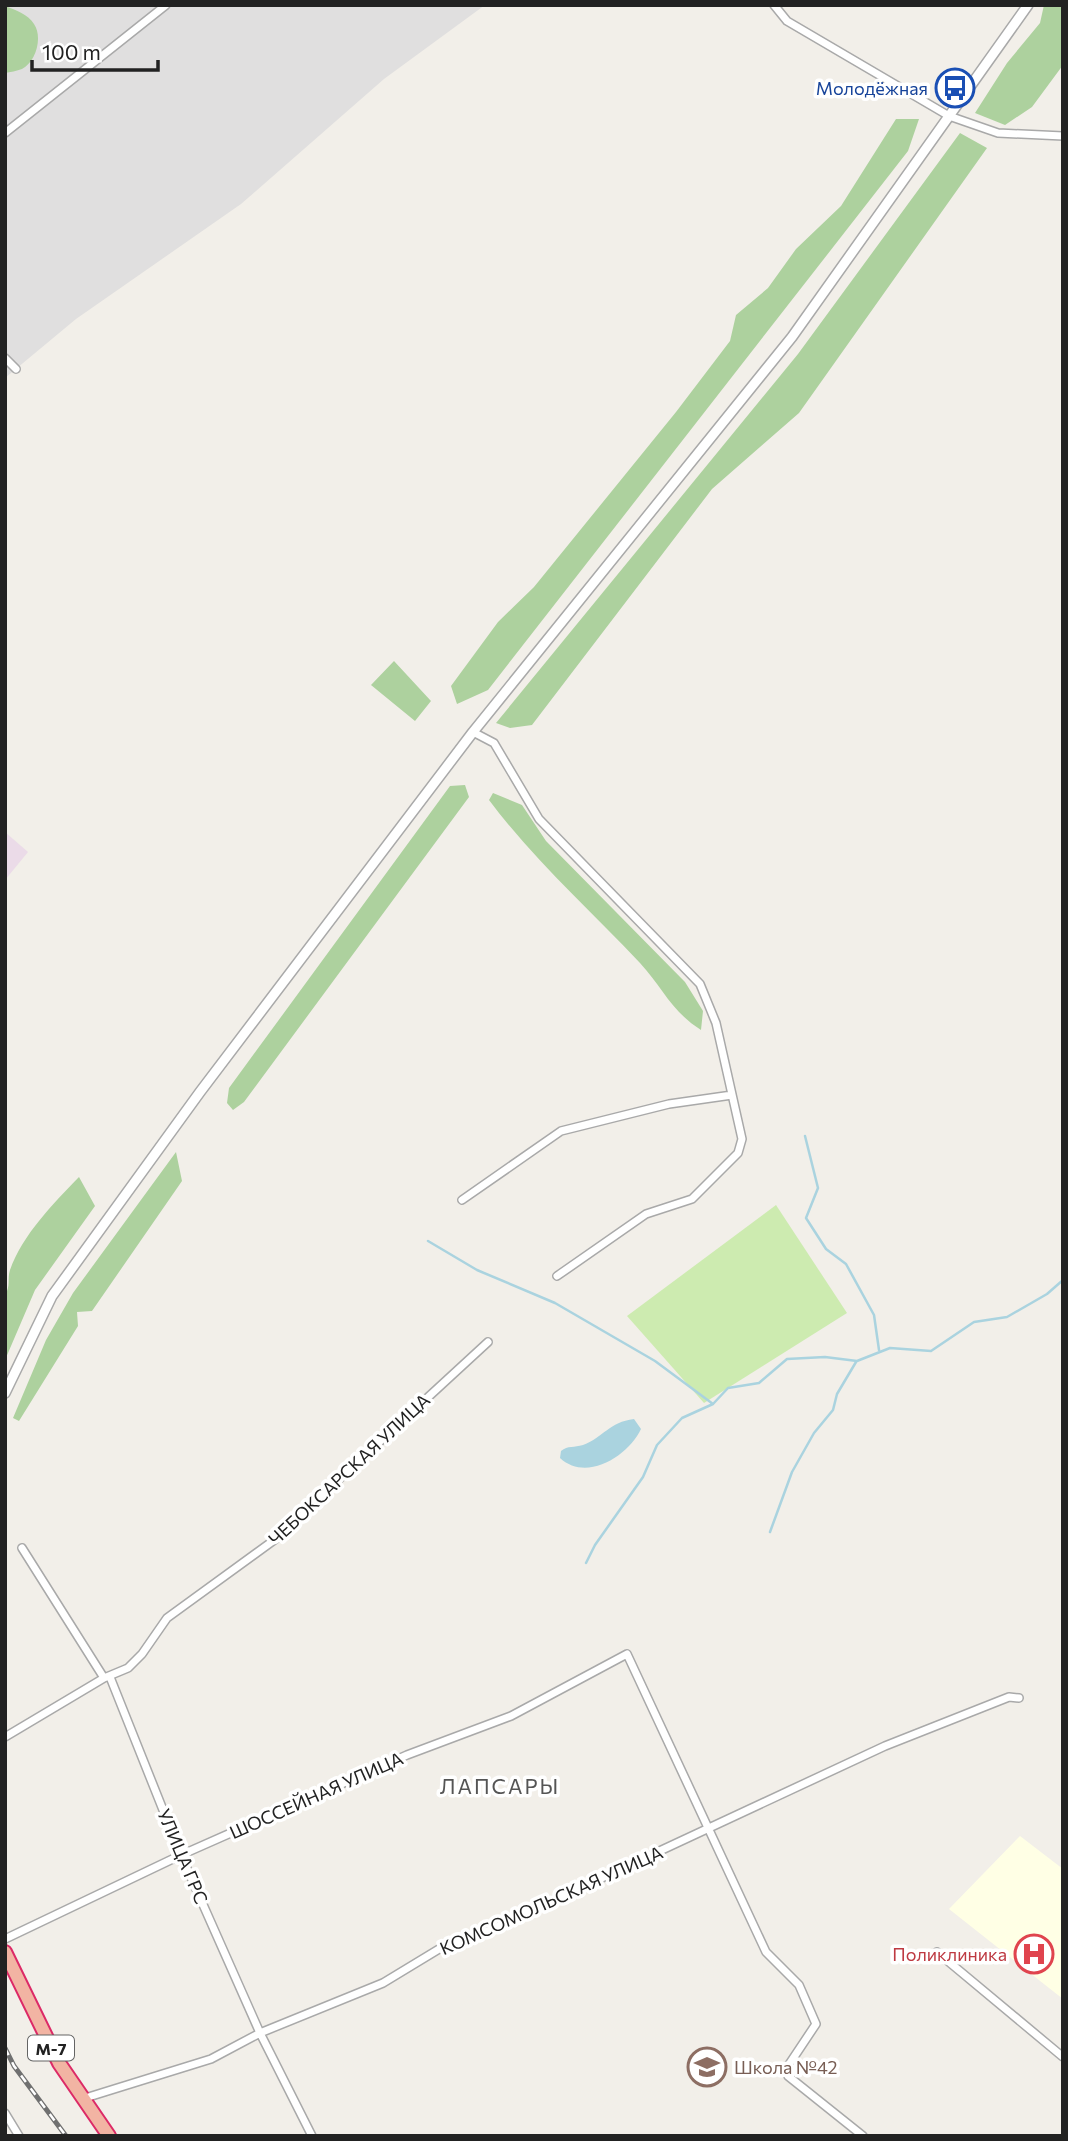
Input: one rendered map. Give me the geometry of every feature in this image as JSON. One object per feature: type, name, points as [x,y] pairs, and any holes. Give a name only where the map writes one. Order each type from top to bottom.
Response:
[{"type":"highway","name":"М-7","points":[[5,1952],[39,2026],[81,2099],[109,2136]]},
{"type":"street","points":[[5,133],[117,48],[166,5]]},
{"type":"street","points":[[774,5],[787,21],[949,116],[998,133],[1063,136]]},
{"type":"street","points":[[5,1393],[52,1296],[76,1260],[473,732],[792,337],[1028,5]]},
{"type":"street","points":[[5,358],[16,369]]},
{"type":"street","points":[[473,732],[494,743],[540,819],[700,984],[716,1023],[743,1139],[738,1153],[692,1199],[646,1214],[557,1276]]},
{"type":"street","points":[[462,1200],[561,1131],[669,1104],[732,1095]]},
{"type":"street","name":"ЧЕБОКСАРСКАЯ УЛИЦА","points":[[5,1737],[107,1677],[128,1668],[142,1654],[167,1618],[288,1530],[325,1492],[488,1342]]},
{"type":"street","name":"УЛИЦА ГРС","points":[[22,1548],[107,1677],[181,1855],[260,2033],[312,2136]]},
{"type":"street","name":"ШОССЕЙНАЯ УЛИЦА","points":[[5,1939],[181,1855],[407,1755],[511,1716],[627,1654],[710,1827]]},
{"type":"street","name":"КОМСОМОЛЬСКАЯ УЛИЦА","points":[[81,2099],[211,2059],[260,2033],[383,1983],[444,1946],[490,1930],[885,1746],[1009,1698],[1019,1698]]},
{"type":"street","points":[[710,1827],[766,1952],[799,1984],[816,2024],[786,2069],[788,2076],[863,2136]]},
{"type":"street","points":[[937,1952],[1063,2057]]},
{"type":"street","points":[[5,2113],[19,2136]]},
{"type":"shaded area","points":[[5,5],[485,5],[384,79],[241,204],[76,319],[5,378]]},
{"type":"shaded area","points":[[5,832],[28,852],[5,880]]},
{"type":"shaded area","name":"Поликлиника","points":[[1020,1836],[1063,1869],[1063,1999],[949,1909]]},
{"type":"green space","points":[[1044,5],[1063,5],[1063,65],[1032,107],[1005,125],[975,113],[1007,63],[1040,23]]},
{"type":"green space","points":[[5,6],[21,13],[34,24],[38,42],[27,66],[5,73]]},
{"type":"green space","points":[[896,119],[919,119],[908,151],[488,690],[457,704],[451,686],[498,622],[534,587],[676,412],[730,341],[736,315],[768,288],[796,249],[841,206]]},
{"type":"green space","points":[[960,133],[987,148],[799,413],[712,489],[532,725],[510,728],[496,723],[798,354]]},
{"type":"green space","points":[[394,661],[431,701],[415,721],[371,685]]},
{"type":"green space","points":[[465,785],[469,797],[244,1102],[233,1110],[227,1103],[229,1088],[450,786]]},
{"type":"green space","points":[[493,793],[522,805],[546,841],[685,982],[703,1011],[701,1030],[682,1015],[640,963],[524,843],[489,800]]},
{"type":"green space","points":[[176,1152],[182,1181],[92,1311],[77,1312],[78,1326],[19,1421],[13,1418],[46,1340],[73,1293]]},
{"type":"green space","points":[[79,1177],[95,1206],[35,1290],[5,1360],[5,1295],[10,1270],[31,1232]]},
{"type":"green space","points":[[776,1205],[847,1313],[704,1403],[627,1316]]},
{"type":"water","points":[[634,1419],[641,1429],[635,1439],[606,1463],[582,1468],[560,1458],[564,1449],[583,1445],[612,1426]]},
{"type":"waterway","points":[[805,1136],[818,1188],[806,1218],[826,1249],[846,1264],[874,1315],[879,1350]]},
{"type":"waterway","points":[[428,1241],[477,1270],[555,1303],[655,1361],[713,1404],[728,1388],[759,1383],[787,1359],[825,1357],[857,1361],[890,1348],[931,1351],[974,1322],[1007,1317],[1047,1294],[1063,1280]]},
{"type":"waterway","points":[[770,1532],[792,1472],[814,1433],[833,1410],[837,1394],[856,1362]]},
{"type":"waterway","points":[[586,1563],[595,1545],[643,1477],[657,1445],[682,1418],[713,1404]]},
{"type":"railway","points":[[5,2048],[14,2066],[66,2136]]},
{"type":"place","name":"Молодёжная","points":[[955,88]]},
{"type":"place","name":"Поликлиника","points":[[1034,1954]]},
{"type":"place","name":"Школа №42","points":[[707,2067]]},
{"type":"district","name":"ЛАПСАРЫ","points":[[500,1785]]}]
